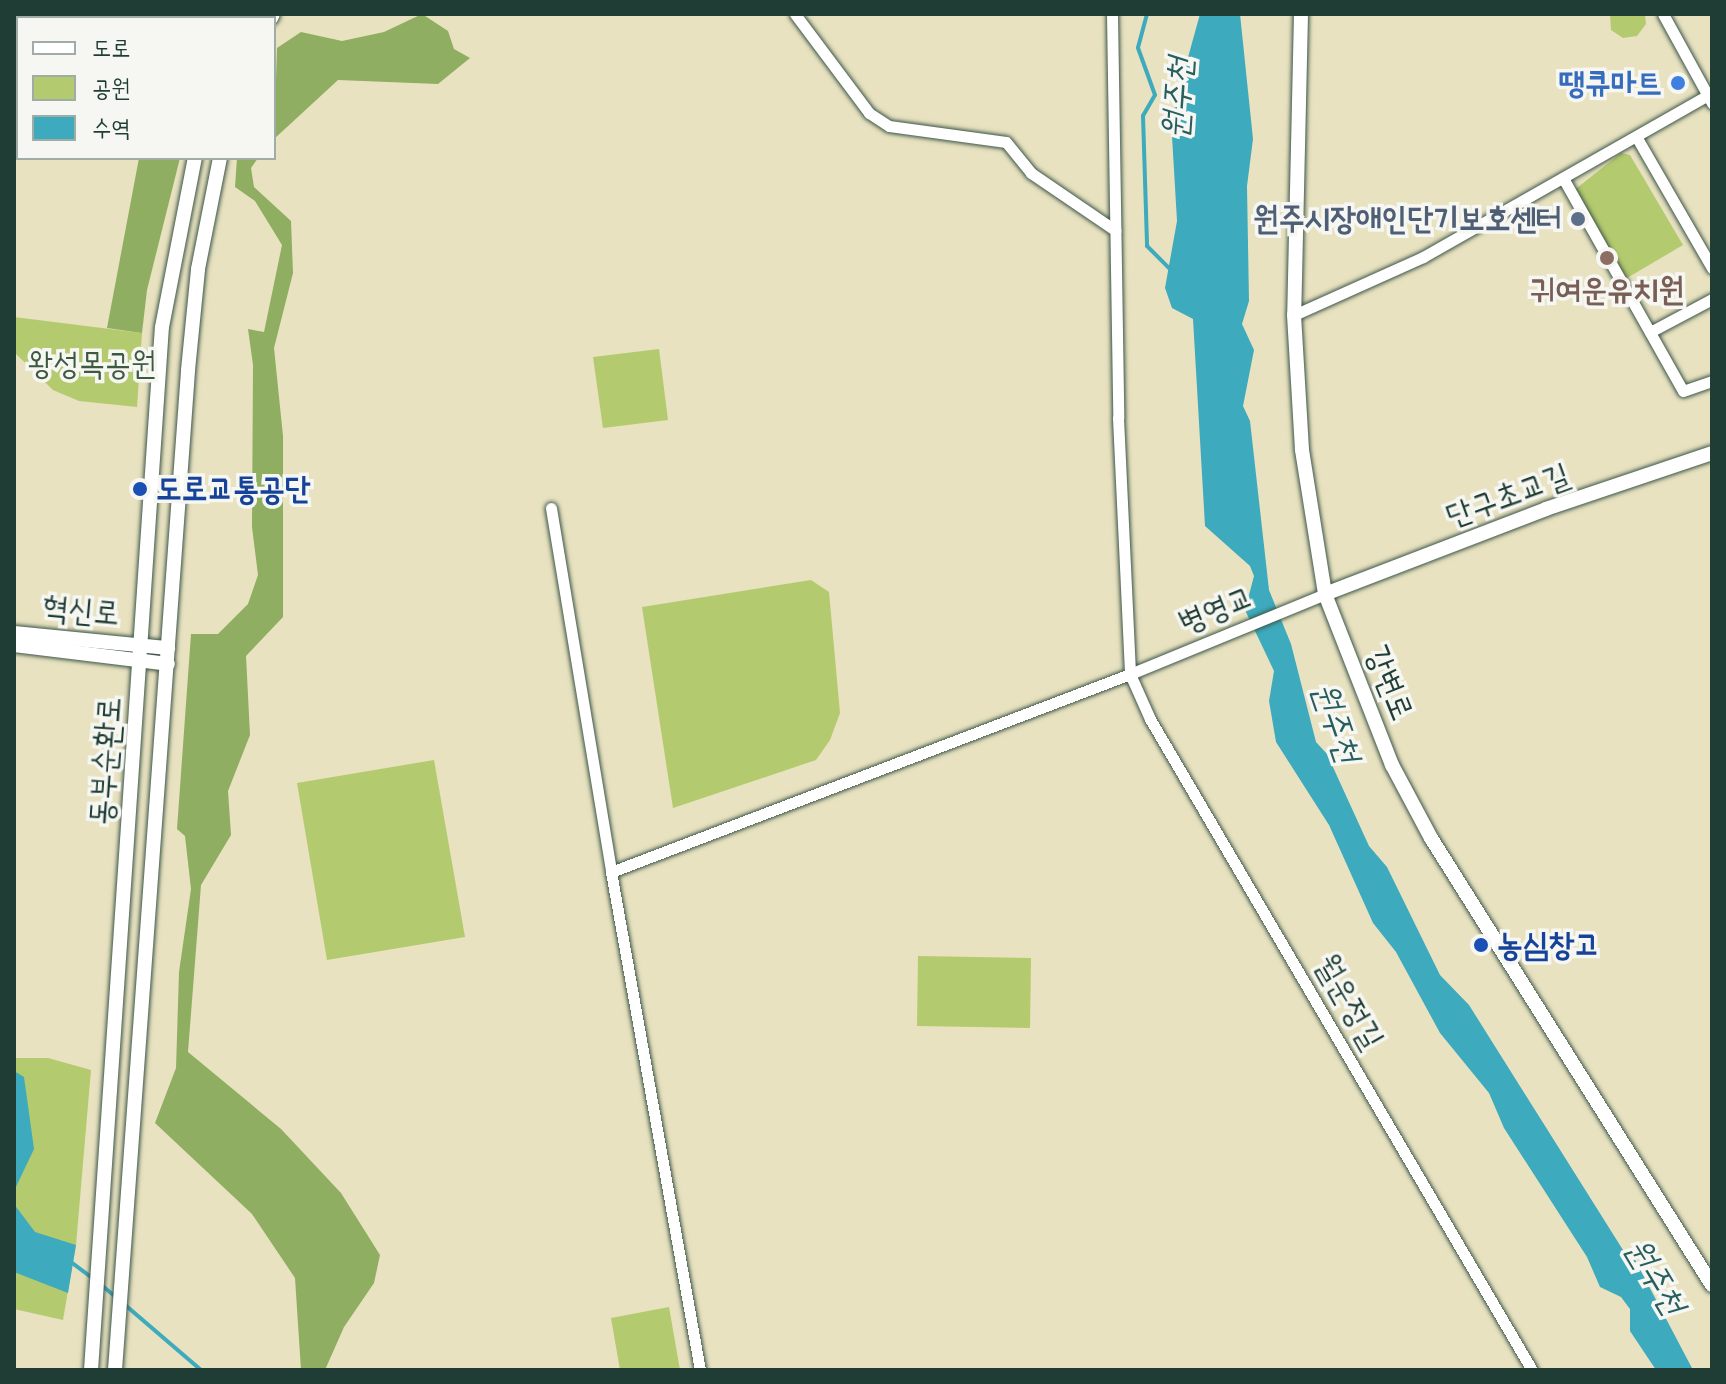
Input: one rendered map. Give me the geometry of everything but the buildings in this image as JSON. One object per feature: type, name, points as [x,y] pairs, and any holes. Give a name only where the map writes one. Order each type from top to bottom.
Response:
[{"type":"street","points":[[795,14],[869,113],[889,126],[1006,142],[1031,173],[1115,230]]},
{"type":"street","points":[[611,872],[1130,674],[1115,230],[1112,14]]},
{"type":"street","name":"강변로","points":[[1301,14],[1294,315],[1302,450],[1325,594],[1392,765],[1431,838],[1712,1285]]},
{"type":"street","points":[[1294,315],[1423,257],[1711,97],[1663,14]]},
{"type":"street","points":[[1637,138],[1712,268]]},
{"type":"street","name":"동부순환로","points":[[91,1370],[166,291],[195,160]]},
{"type":"street","points":[[168,648],[194,297],[220,160]]},
{"type":"street","points":[[1563,178],[1683,391],[1712,381]]},
{"type":"street","points":[[1650,332],[1712,299]]},
{"type":"street","name":"단구초교길","points":[[1325,594],[1546,509],[1712,453]]},
{"type":"street","points":[[551,508],[611,872],[700,1370]]},
{"type":"street","name":"병영교","points":[[1130,674],[1325,594]]},
{"type":"street","name":"혁신로","points":[[14,633],[168,648]]},
{"type":"street","name":"혁신로","points":[[14,645],[168,664]]},
{"type":"street","name":"동부순환로","points":[[115,1370],[168,648]]},
{"type":"street","name":"월운정길","points":[[1130,674],[1150,719],[1532,1370]]},
{"type":"green space","points":[[422,14],[448,31],[454,49],[470,58],[438,84],[338,80],[276,137],[277,48],[301,32],[342,41],[384,32]]},
{"type":"green space","points":[[1610,14],[1645,14],[1646,24],[1637,36],[1623,38],[1611,30]]},
{"type":"green space","points":[[1621,153],[1630,155],[1683,245],[1627,278],[1573,191]]},
{"type":"green space","points":[[139,160],[180,160],[147,290],[142,333],[107,328]]},
{"type":"green space","points":[[237,160],[257,160],[251,168],[254,187],[291,221],[293,273],[274,348],[283,436],[283,617],[246,656],[250,735],[228,791],[231,835],[201,885],[188,1052],[281,1129],[341,1193],[380,1255],[374,1283],[344,1327],[325,1370],[301,1370],[295,1278],[252,1214],[155,1123],[176,1068],[179,972],[191,889],[185,836],[177,829],[191,634],[218,634],[248,604],[258,575],[252,527],[253,365],[248,329],[264,332],[282,245],[255,201],[235,187]]},
{"type":"green space","name":"왕성목공원","points":[[14,317],[142,333],[137,407],[79,401],[53,390],[14,352]]},
{"type":"green space","points":[[659,349],[668,420],[603,428],[593,357]]},
{"type":"green space","points":[[811,580],[829,592],[840,713],[830,740],[816,760],[673,808],[642,607]]},
{"type":"green space","points":[[434,760],[465,937],[327,960],[297,783]]},
{"type":"green space","points":[[918,956],[1031,958],[1030,1028],[917,1026]]},
{"type":"green space","points":[[14,1058],[48,1058],[91,1070],[76,1245],[63,1320],[14,1309]]},
{"type":"green space","points":[[669,1307],[680,1370],[620,1370],[611,1318]]},
{"type":"water","name":"원주천","points":[[1200,14],[1240,14],[1253,139],[1247,186],[1249,301],[1242,324],[1254,350],[1243,406],[1250,421],[1269,590],[1291,644],[1316,742],[1327,754],[1369,846],[1387,867],[1440,975],[1469,1005],[1623,1250],[1633,1256],[1693,1370],[1656,1370],[1630,1331],[1630,1309],[1621,1297],[1600,1287],[1587,1257],[1504,1128],[1489,1093],[1440,1033],[1396,952],[1373,923],[1329,825],[1276,742],[1269,701],[1274,671],[1245,610],[1254,576],[1250,566],[1205,526],[1193,319],[1172,308],[1165,288],[1177,221],[1171,119]]},
{"type":"water","points":[[14,1071],[24,1077],[34,1149],[14,1191]]},
{"type":"water","points":[[14,1204],[35,1232],[76,1245],[68,1293],[14,1272]]},
{"type":"waterway","name":"원주천","points":[[1147,14],[1138,48],[1155,95],[1143,116],[1147,246],[1170,269]]},
{"type":"waterway","points":[[71,1262],[92,1278]]},
{"type":"waterway","points":[[99,1283],[117,1298]]},
{"type":"waterway","points":[[124,1304],[201,1370]]},
{"type":"place","name":"땡큐마트","points":[[1678,83]]},
{"type":"place","name":"원주시장애인단기보호센터","points":[[1578,219]]},
{"type":"place","name":"귀여운유치원","points":[[1607,258]]},
{"type":"place","name":"도로교통공단","points":[[140,489]]},
{"type":"place","name":"농심창고","points":[[1481,945]]}]
